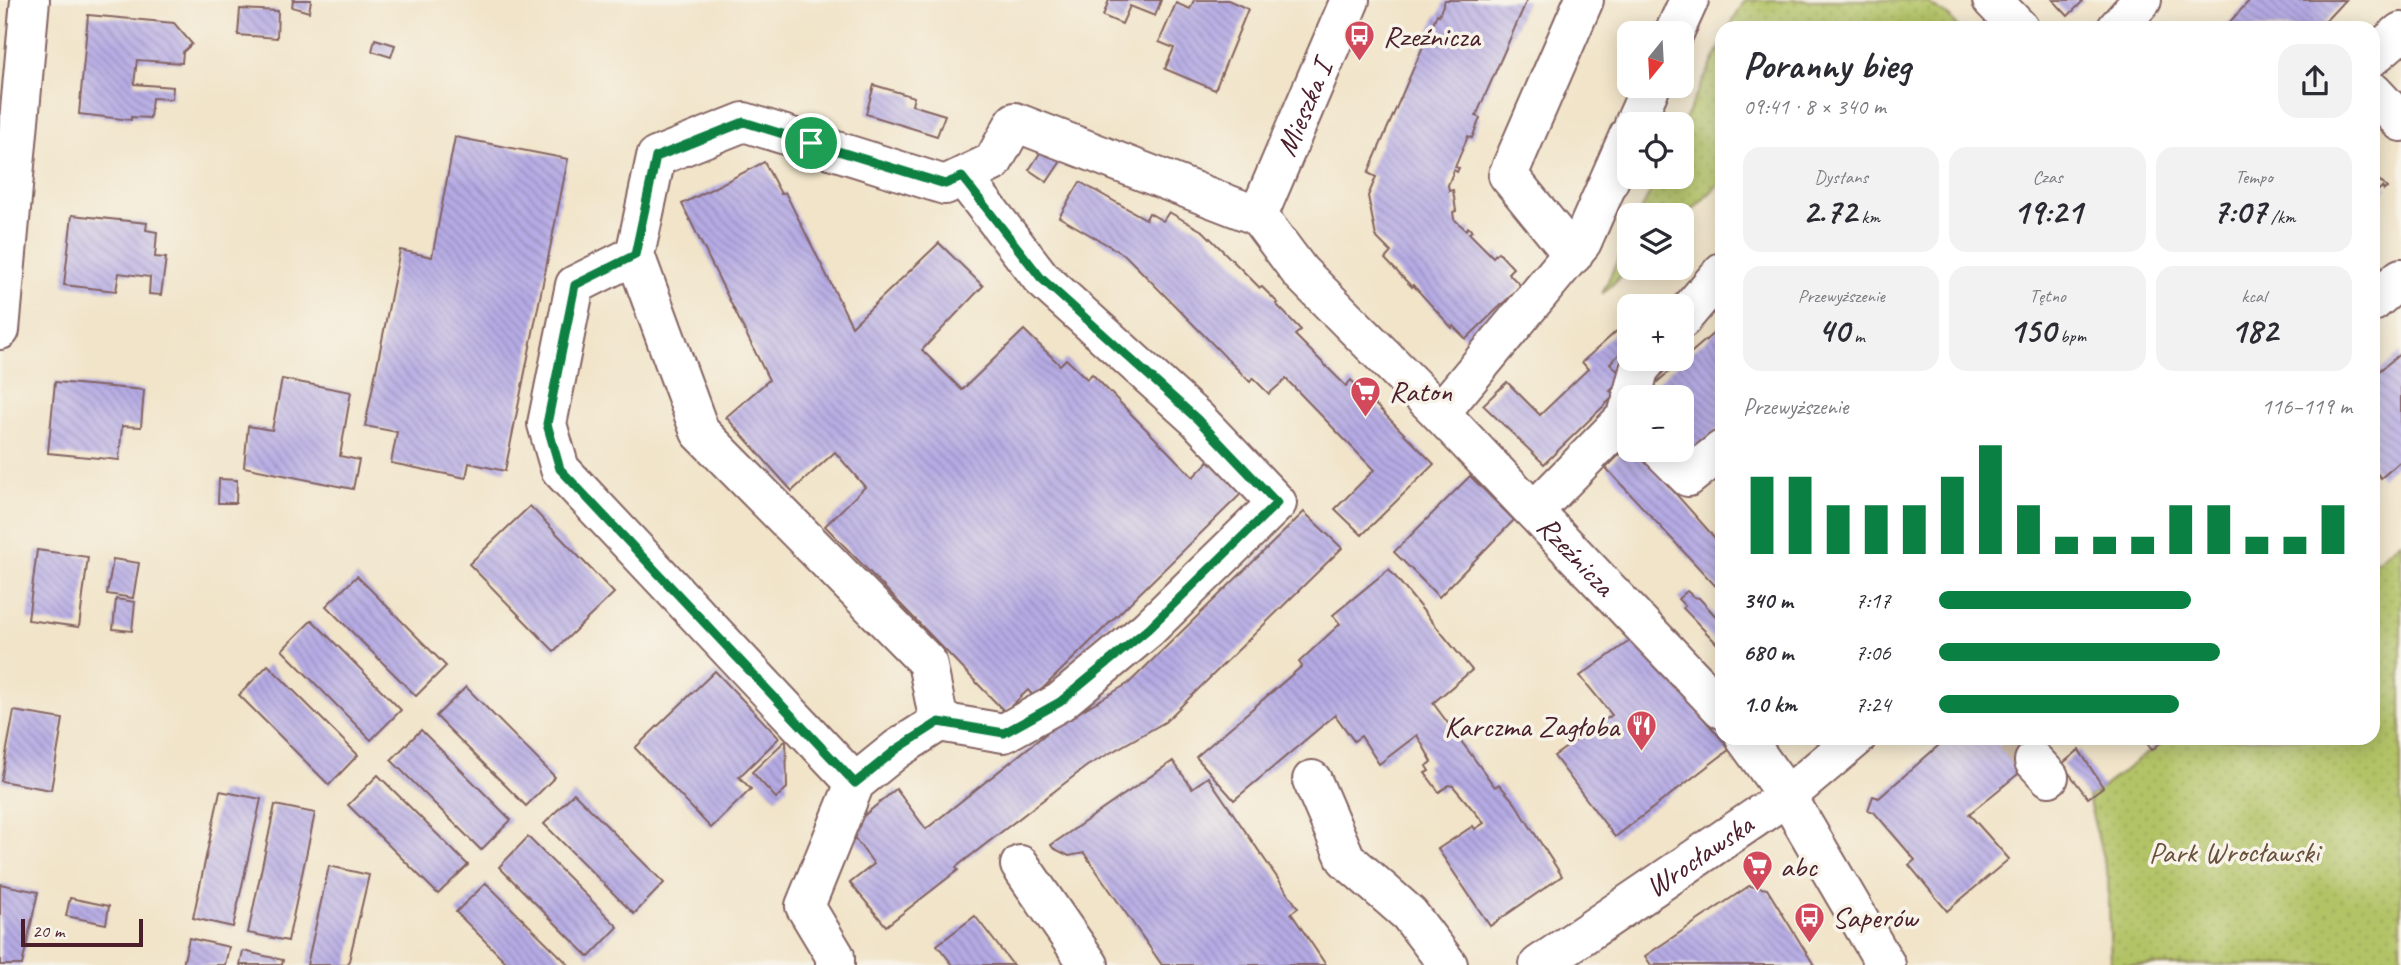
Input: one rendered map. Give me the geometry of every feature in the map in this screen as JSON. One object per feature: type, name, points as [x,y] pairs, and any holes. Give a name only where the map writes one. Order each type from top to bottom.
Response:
[{"type":"street","points":[[0,330],[30,0]]},
{"type":"street","name":"Mieszka I","points":[[1258,216],[1350,0]]},
{"type":"street","points":[[1573,255],[1508,175],[1584,0]]},
{"type":"street","points":[[1679,21],[1689,0]]},
{"type":"street","points":[[1992,0],[2012,21]]},
{"type":"street","points":[[2123,21],[2142,0]]},
{"type":"street","points":[[2380,51],[2401,32]]},
{"type":"street","points":[[2380,100],[2401,122]]},
{"type":"street","points":[[939,722],[928,662],[700,432],[635,255],[656,157],[744,122],[945,184],[993,162],[1015,122],[1258,216]]},
{"type":"street","points":[[1440,412],[1573,255],[1582,242],[1617,162]]},
{"type":"street","points":[[835,965],[835,956],[805,906],[855,783],[897,749],[939,722],[1004,733],[1060,702],[1148,629],[1277,503],[1197,419],[1041,278],[962,177]]},
{"type":"street","name":"Rzeźnicza","points":[[1258,216],[1300,272],[1440,412],[1715,702]]},
{"type":"street","points":[[635,255],[575,285],[547,424],[560,469],[855,783]]},
{"type":"street","points":[[2380,296],[2401,278]]},
{"type":"street","points":[[1694,305],[1715,280]]},
{"type":"street","points":[[1534,511],[1617,423]]},
{"type":"street","points":[[1673,462],[1688,477],[1715,456]]},
{"type":"street","points":[[1750,745],[1787,796],[1886,965]]},
{"type":"street","name":"Wrocławska","points":[[1539,965],[1787,796],[1848,745]]},
{"type":"street","points":[[1312,780],[1346,859],[1409,914],[1448,965]]},
{"type":"street","points":[[1020,864],[1089,965]]},
{"type":"green space","points":[[1745,0],[1924,0],[1953,21],[1733,21]]},
{"type":"green space","points":[[1715,57],[1715,188],[1694,208],[1694,203],[1645,203],[1651,189],[1694,189],[1694,112],[1688,112]]},
{"type":"green space","points":[[1617,261],[1617,280],[1602,294]]},
{"type":"green space","name":"Park Wrocławski","points":[[2401,542],[2401,965],[2111,965],[2108,878],[2088,798],[2158,745],[2380,745],[2380,558]]},
{"type":"building","points":[[293,0],[311,0],[309,12],[292,7]]},
{"type":"building","points":[[1109,0],[1161,0],[1155,16],[1130,6],[1122,24],[1103,16]]},
{"type":"building","points":[[1194,0],[1228,0],[1248,9],[1215,90],[1165,69],[1174,48],[1159,42],[1176,3],[1190,9]]},
{"type":"building","points":[[1445,0],[1527,0],[1476,116],[1480,118],[1472,138],[1468,136],[1455,167],[1459,168],[1457,172],[1454,170],[1448,185],[1449,191],[1453,190],[1456,211],[1453,212],[1454,219],[1466,230],[1468,227],[1472,231],[1469,233],[1493,257],[1498,252],[1513,268],[1508,273],[1521,286],[1466,339],[1385,259],[1391,252],[1376,237],[1368,196],[1376,177],[1368,173]]},
{"type":"building","points":[[2053,0],[2084,0],[2068,16]]},
{"type":"building","points":[[2250,0],[2345,0],[2326,21],[2230,21]]},
{"type":"building","points":[[240,9],[278,11],[277,38],[238,35]]},
{"type":"building","points":[[88,15],[174,23],[192,44],[183,52],[182,63],[137,60],[134,84],[173,87],[172,99],[152,98],[150,118],[131,117],[131,120],[79,114]]},
{"type":"building","points":[[375,39],[395,45],[391,57],[372,51]]},
{"type":"building","points":[[874,85],[914,97],[912,105],[945,115],[937,136],[866,114]]},
{"type":"building","points":[[455,137],[568,159],[505,471],[469,463],[466,478],[391,463],[397,432],[365,426],[400,250],[432,257]]},
{"type":"building","points":[[1042,150],[1061,161],[1047,182],[1029,170]]},
{"type":"building","points":[[764,162],[781,194],[785,192],[852,326],[939,243],[983,286],[922,350],[962,390],[1024,330],[1060,365],[1066,359],[1087,379],[1092,374],[1193,477],[1216,454],[1248,487],[1034,697],[1028,690],[1005,712],[825,526],[865,487],[835,452],[792,491],[726,417],[769,380],[682,204]]},
{"type":"building","points":[[1080,182],[1146,219],[1149,213],[1163,221],[1169,212],[1204,232],[1278,303],[1276,304],[1301,330],[1295,335],[1346,386],[1351,380],[1434,464],[1362,535],[1335,509],[1374,470],[1286,379],[1269,394],[1253,378],[1250,382],[1125,255],[1059,217]]},
{"type":"building","points":[[72,215],[147,223],[146,230],[157,232],[155,257],[166,258],[161,295],[149,294],[150,277],[119,273],[116,291],[64,285]]},
{"type":"building","points":[[1617,331],[1617,356],[1610,363],[1624,378],[1610,391],[1615,395],[1544,464],[1483,405],[1507,382],[1540,415],[1588,369],[1582,362]]},
{"type":"building","points":[[1715,332],[1715,432],[1694,450],[1694,385],[1654,385],[1670,371],[1694,371],[1694,350]]},
{"type":"building","points":[[2401,353],[2401,461],[2381,478],[2380,477],[2380,370]]},
{"type":"building","points":[[282,379],[351,392],[340,456],[359,460],[353,489],[244,467],[248,426],[272,430]]},
{"type":"building","points":[[55,382],[144,390],[141,427],[122,426],[119,460],[48,453]]},
{"type":"building","points":[[1617,457],[1617,462],[1648,462],[1715,538],[1715,585],[1606,468]]},
{"type":"building","points":[[1470,476],[1514,520],[1439,597],[1394,552]]},
{"type":"building","points":[[219,479],[237,480],[236,503],[218,503]]},
{"type":"building","points":[[530,506],[614,593],[554,651],[469,564]]},
{"type":"building","points":[[1304,512],[1342,548],[1165,722],[1087,766],[956,867],[958,870],[886,926],[850,883],[874,864],[848,829],[896,789],[926,829],[1057,725],[1129,683]]},
{"type":"building","points":[[37,550],[88,557],[79,627],[28,620]]},
{"type":"building","points":[[113,559],[139,563],[133,598],[107,594]]},
{"type":"building","points":[[1389,569],[1472,670],[1433,703],[1495,787],[1499,784],[1515,803],[1562,876],[1490,926],[1438,849],[1473,826],[1475,829],[1484,823],[1453,786],[1449,785],[1439,792],[1425,773],[1429,771],[1426,766],[1432,762],[1417,735],[1379,764],[1361,736],[1354,741],[1335,715],[1234,800],[1196,757],[1302,666],[1299,662],[1340,624],[1333,615]]},
{"type":"building","points":[[357,576],[446,666],[416,696],[326,606]]},
{"type":"building","points":[[1687,591],[1699,598],[1715,615],[1715,642],[1683,608],[1685,606],[1678,599]]},
{"type":"building","points":[[116,599],[135,602],[132,631],[113,629]]},
{"type":"building","points":[[312,620],[401,710],[371,740],[282,650]]},
{"type":"building","name":"Karczma Zagłoba","points":[[1631,640],[1666,675],[1715,732],[1715,745],[1727,745],[1730,749],[1615,837],[1554,756],[1612,715],[1580,676]]},
{"type":"building","points":[[268,665],[358,755],[329,785],[239,695]]},
{"type":"building","points":[[715,671],[779,738],[739,777],[751,789],[711,828],[635,748]]},
{"type":"building","points":[[466,687],[555,777],[526,806],[436,716]]},
{"type":"building","points":[[14,711],[63,719],[51,790],[1,781]]},
{"type":"building","points":[[421,730],[511,820],[481,850],[391,760]]},
{"type":"building","points":[[786,740],[787,788],[776,798],[752,772]]},
{"type":"building","points":[[1939,745],[2039,745],[2045,752],[1969,814],[2009,859],[1947,911],[1909,865],[1915,860],[1874,812],[1868,810],[1873,796],[1879,798]]},
{"type":"building","points":[[2079,750],[2103,787],[2088,798],[2062,764]]},
{"type":"building","points":[[1173,761],[1192,788],[1208,777],[1298,908],[1291,913],[1326,965],[1162,965],[1084,853],[1069,856],[1053,848],[1051,845]]},
{"type":"building","points":[[378,775],[468,865],[438,894],[348,805]]},
{"type":"building","points":[[220,791],[261,799],[233,927],[193,918]]},
{"type":"building","points":[[574,793],[664,883],[634,914],[544,824]]},
{"type":"building","points":[[275,805],[315,813],[288,941],[248,933]]},
{"type":"building","points":[[528,837],[618,927],[589,957],[499,867]]},
{"type":"building","points":[[329,866],[369,875],[348,965],[307,965]]},
{"type":"building","points":[[486,883],[569,965],[509,965],[456,912]]},
{"type":"building","points":[[0,884],[38,892],[22,965],[0,965]]},
{"type":"building","points":[[1749,886],[1767,889],[1814,965],[1651,965],[1645,956]]},
{"type":"building","points":[[70,898],[109,906],[106,924],[66,916]]},
{"type":"building","points":[[975,916],[1013,965],[953,965],[937,945]]},
{"type":"building","points":[[189,938],[229,947],[225,965],[183,965]]},
{"type":"building","points":[[243,951],[283,960],[282,965],[240,965]]},
{"type":"tunnel","points":[[2021,745],[2034,761]]},
{"type":"place","name":"Rzeźnicza","points":[[1360,63]]},
{"type":"place","name":"Raton","points":[[1366,418]]},
{"type":"place","name":"Karczma Zagłoba","points":[[1642,753]]},
{"type":"place","name":"abc","points":[[1757,893]]},
{"type":"place","name":"Saperów","points":[[1809,944]]},
{"type":"route","points":[[744,122],[811,143],[945,184],[962,177],[1041,278],[1197,419],[1277,503],[1148,629],[1060,702],[1004,733],[939,722],[897,749],[855,783],[560,469],[547,424],[575,285],[635,255],[656,157],[744,122]]}]
